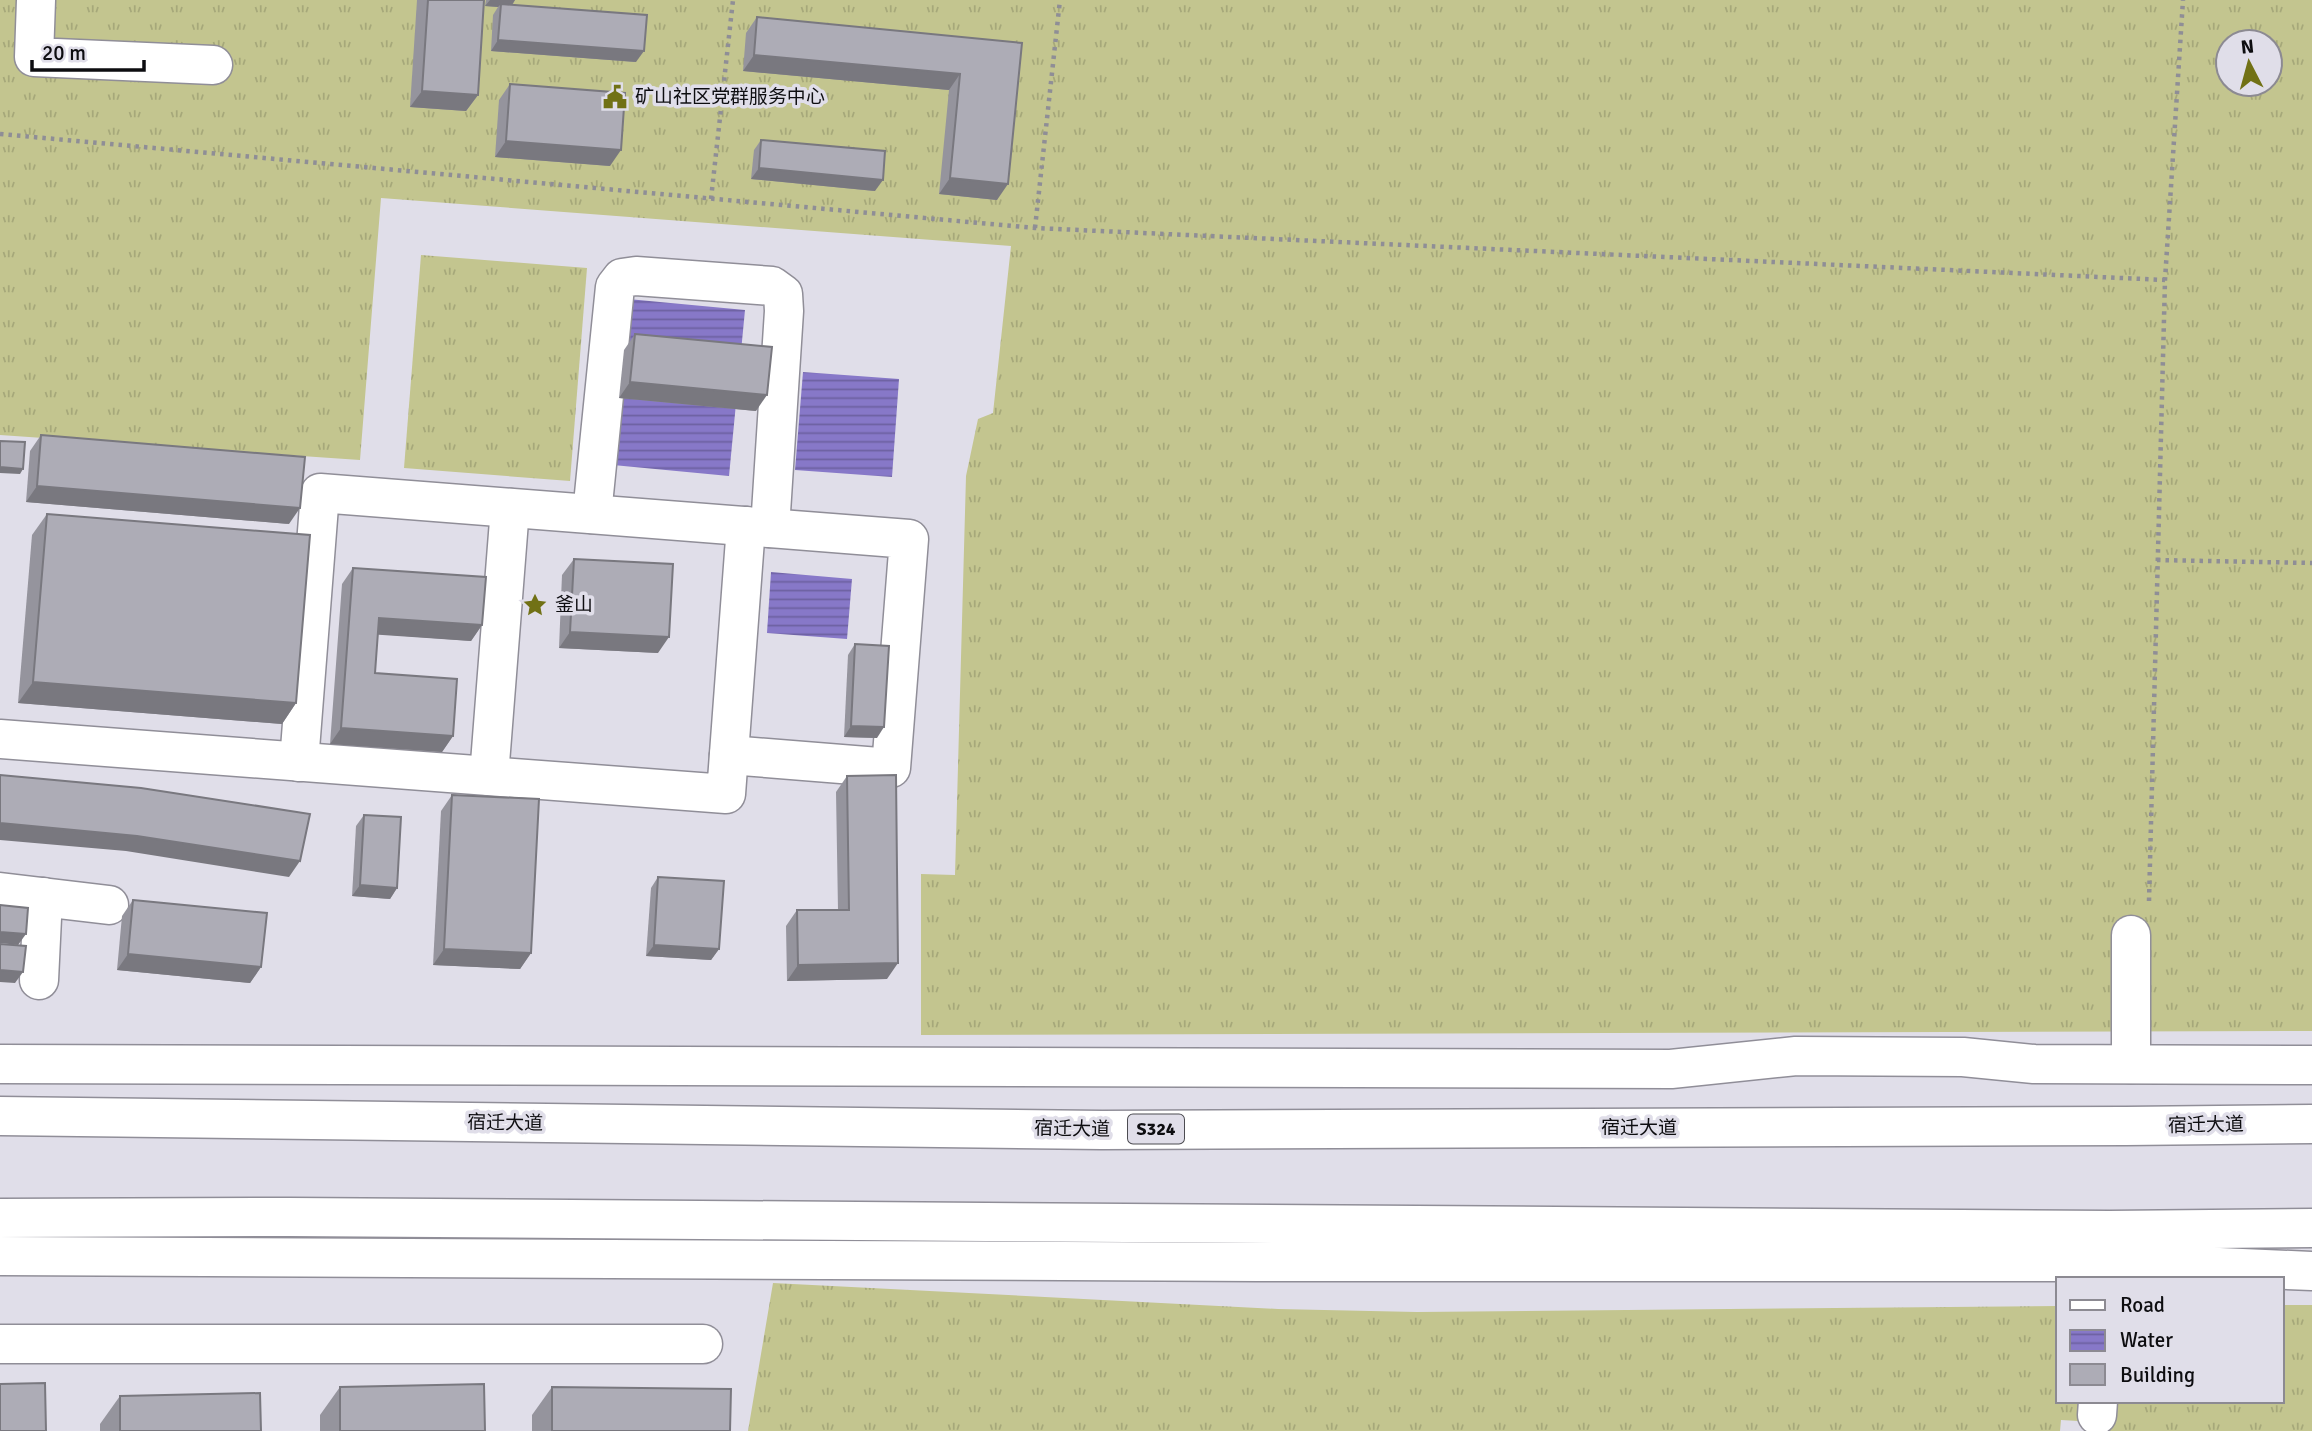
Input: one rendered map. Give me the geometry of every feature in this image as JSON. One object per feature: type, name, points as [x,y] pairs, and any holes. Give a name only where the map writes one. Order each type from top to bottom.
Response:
[{"type":"main road","points":[[36,0],[34,57],[213,65]]},
{"type":"main road","points":[[0,739],[726,794],[784,311],[783,295],[772,286],[636,276],[622,278],[615,287],[592,514]]},
{"type":"main road","points":[[299,762],[320,493],[909,539],[891,768],[729,755]]},
{"type":"main road","points":[[488,776],[510,508]]},
{"type":"main road","points":[[0,892],[109,905]]},
{"type":"main road","points":[[38,980],[43,897]]},
{"type":"main road","points":[[2131,935],[2131,1064]]},
{"type":"main road","points":[[0,1064],[1671,1069],[1796,1056],[1962,1057],[2034,1063],[2312,1065]]},
{"type":"main road","name":"宿迁大道","points":[[0,1116],[1102,1130],[2312,1124]]},
{"type":"main road","points":[[0,1218],[304,1217],[2095,1230],[2312,1228]]},
{"type":"main road","points":[[0,1256],[1243,1262],[2312,1272]]},
{"type":"main road","points":[[0,1344],[703,1344]]},
{"type":"path","points":[[711,199],[733,0]]},
{"type":"path","points":[[1035,228],[1060,0]]},
{"type":"path","points":[[2149,901],[2165,280],[2183,0]]},
{"type":"path","points":[[0,134],[1035,228],[2165,280]]},
{"type":"path","points":[[2158,560],[2312,563]]},
{"type":"green space","points":[[0,0],[2312,0],[2312,1031],[921,1035],[921,874],[955,875],[966,476],[978,419],[993,413],[1011,246],[381,198],[360,460],[0,435]]},
{"type":"green space","points":[[421,255],[587,268],[570,481],[404,468]]},
{"type":"green space","points":[[773,1283],[1278,1309],[1417,1312],[2056,1306],[2056,1403],[2078,1403],[2078,1421],[2061,1420],[2060,1431],[748,1431]]},
{"type":"green space","points":[[2284,1305],[2312,1305],[2312,1431],[2102,1431],[2103,1420],[2116,1420],[2117,1403],[2284,1403]]},
{"type":"water","points":[[628,299],[745,310],[729,476],[613,465]]},
{"type":"water","points":[[803,372],[899,379],[892,477],[795,470]]},
{"type":"water","points":[[771,572],[852,579],[847,639],[767,633]]},
{"type":"building","points":[[428,0],[484,0],[478,95],[422,91]]},
{"type":"building","points":[[501,4],[647,15],[644,51],[498,40]]},
{"type":"building","points":[[757,17],[1022,43],[1008,184],[950,178],[960,74],[754,55]]},
{"type":"building","points":[[510,84],[625,93],[621,150],[506,141]]},
{"type":"building","points":[[761,140],[885,151],[883,180],[759,168]]},
{"type":"building","points":[[635,334],[772,347],[767,395],[630,382]]},
{"type":"building","points":[[41,435],[305,457],[300,508],[37,486]]},
{"type":"building","points":[[0,441],[25,442],[23,469],[0,467]]},
{"type":"building","points":[[47,514],[310,535],[296,703],[33,682]]},
{"type":"building","points":[[574,559],[673,564],[669,637],[570,632]]},
{"type":"building","points":[[353,568],[486,577],[482,625],[379,618],[375,673],[457,679],[453,736],[341,728]]},
{"type":"building","points":[[855,644],[889,646],[884,727],[851,726]]},
{"type":"building","points":[[0,775],[141,788],[310,814],[300,861],[137,836],[0,823]]},
{"type":"building","points":[[896,775],[898,963],[798,965],[797,910],[849,910],[847,776]]},
{"type":"building","points":[[452,795],[539,799],[531,953],[444,949]]},
{"type":"building","points":[[364,815],[401,817],[397,888],[360,885]]},
{"type":"building","points":[[658,877],[724,881],[719,949],[654,945]]},
{"type":"building","points":[[133,900],[267,913],[261,967],[128,954]]},
{"type":"building","points":[[0,905],[28,908],[26,934],[0,932]]},
{"type":"building","points":[[0,944],[26,946],[23,972],[0,970]]},
{"type":"building","points":[[45,1383],[46,1431],[0,1431],[0,1384]]},
{"type":"building","points":[[484,1384],[485,1431],[340,1431],[340,1387]]},
{"type":"building","points":[[552,1387],[731,1389],[730,1431],[552,1431]]},
{"type":"building","points":[[260,1393],[261,1431],[120,1431],[120,1396]]},
{"type":"place","name":"矿山社区党群服务中心","points":[[615,97]]},
{"type":"place","name":"釜山","points":[[535,605]]}]
